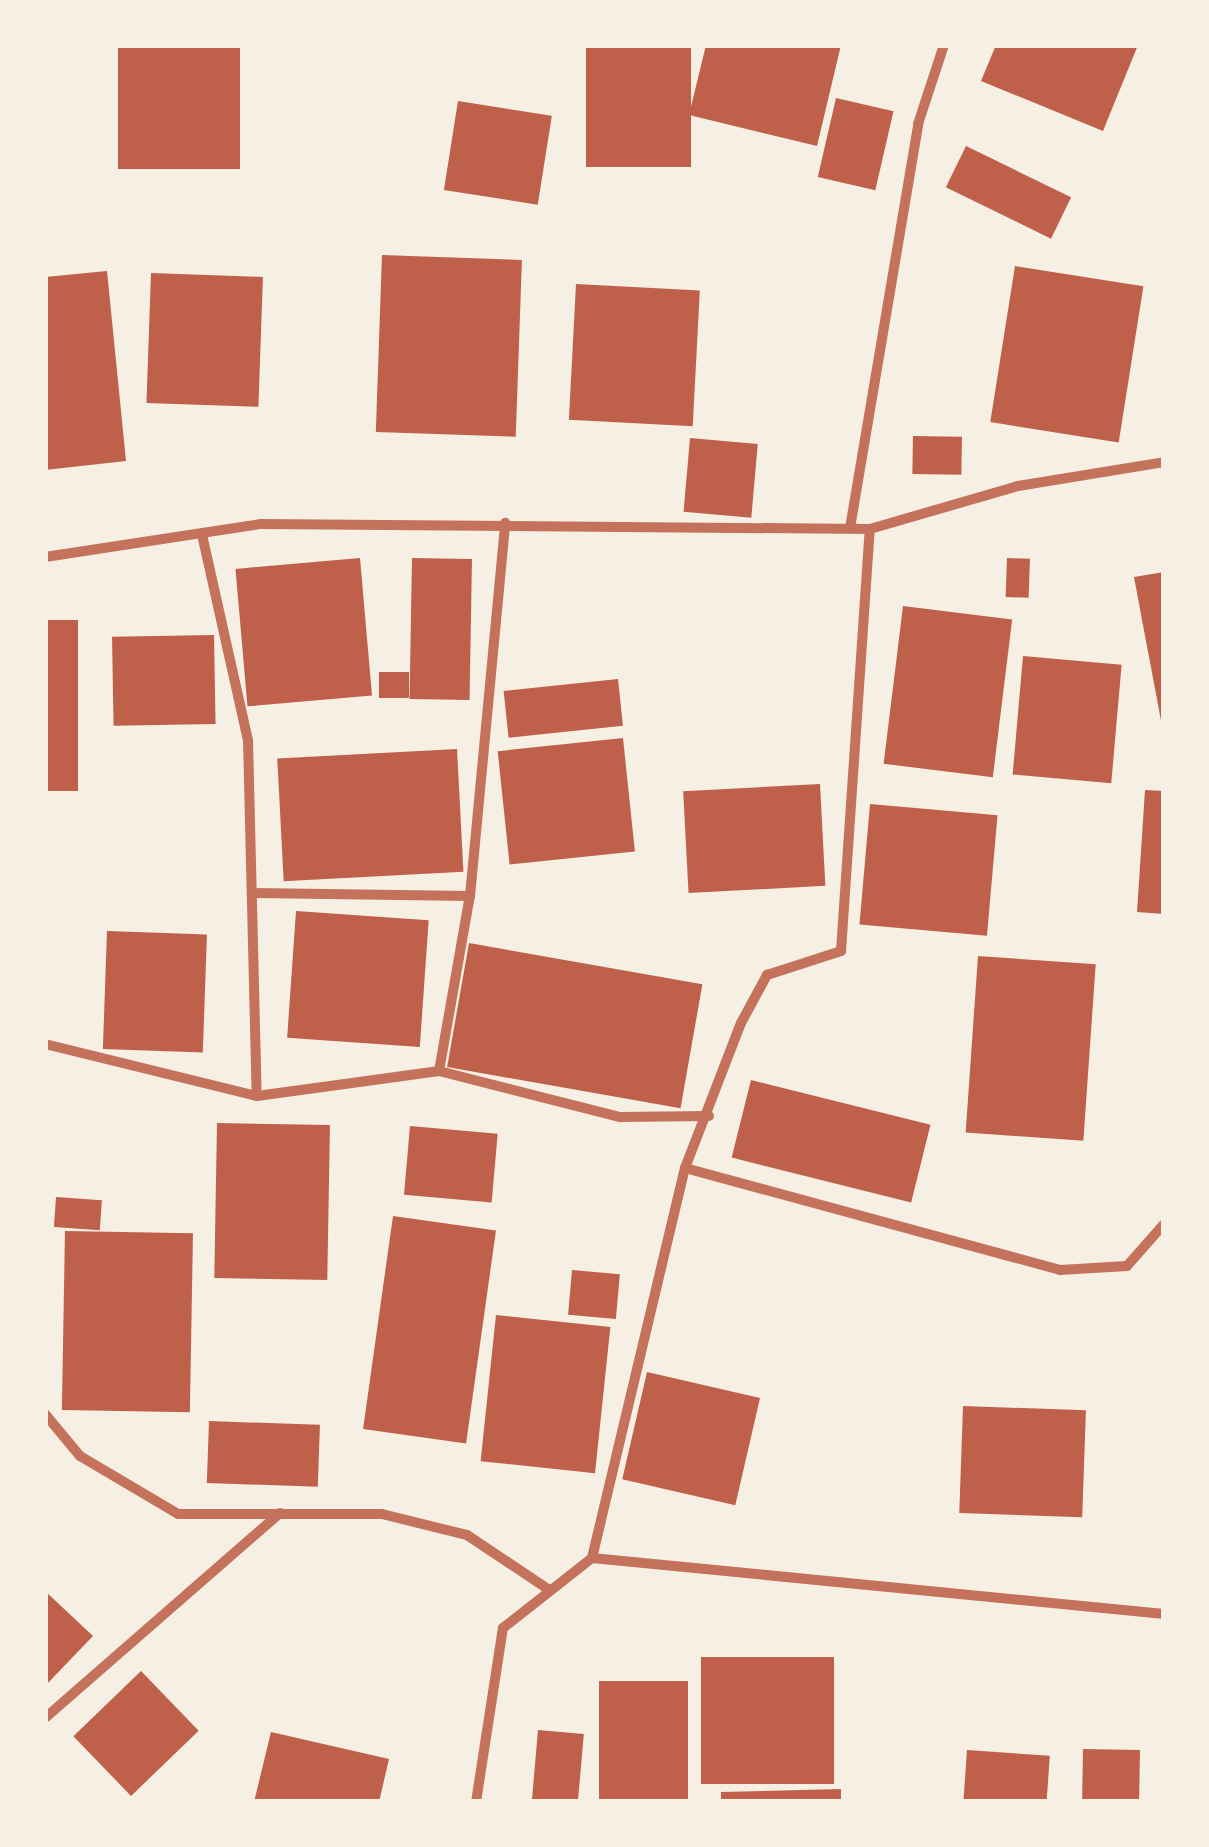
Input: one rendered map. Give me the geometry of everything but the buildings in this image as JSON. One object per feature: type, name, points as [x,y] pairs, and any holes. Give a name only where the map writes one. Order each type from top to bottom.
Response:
[{"type":"street","points":[[850,528],[918,124],[944,45]]},
{"type":"street","points":[[45,557],[203,539],[261,524],[504,522],[870,530],[1018,486],[1164,462]]},
{"type":"street","points":[[440,1071],[470,896],[504,522]]},
{"type":"street","points":[[592,1558],[685,1168],[768,975],[841,951],[870,530]]},
{"type":"street","points":[[203,539],[248,740],[257,1096]]},
{"type":"street","points":[[252,893],[470,896]]},
{"type":"street","points":[[45,1044],[257,1096],[440,1071],[620,1117],[708,1116]]},
{"type":"street","points":[[685,1168],[1060,1270],[1126,1266],[1164,1224]]},
{"type":"street","points":[[45,1414],[80,1456],[178,1514],[382,1514],[468,1536],[548,1589]]},
{"type":"street","points":[[45,1718],[280,1512]]},
{"type":"street","points":[[476,1802],[503,1628],[592,1558],[1164,1614]]}]
